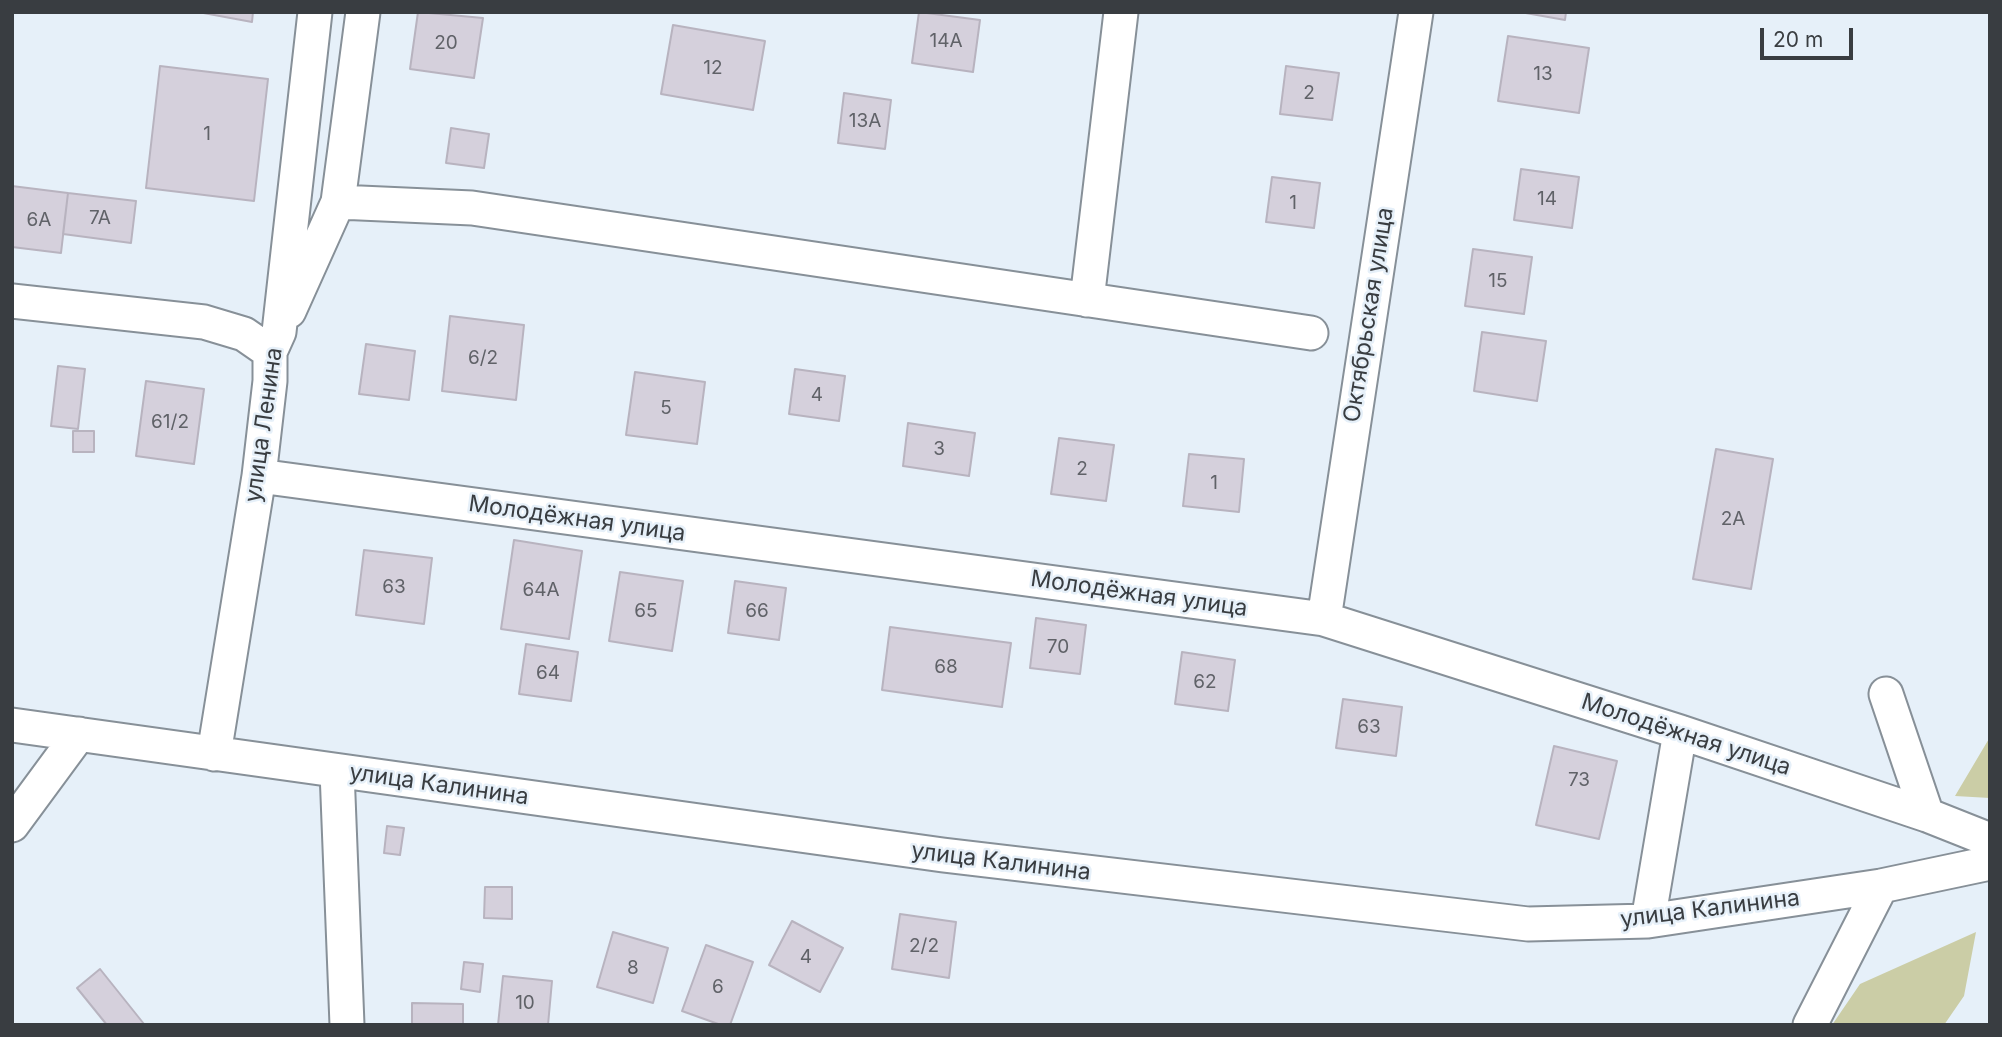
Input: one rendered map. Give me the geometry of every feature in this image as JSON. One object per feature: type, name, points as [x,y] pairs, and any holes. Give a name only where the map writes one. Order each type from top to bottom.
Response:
[{"type":"street","name":"улица Ленина","points":[[214,754],[259,476],[315,12]]},
{"type":"street","points":[[12,301],[204,322],[274,342],[338,202],[363,12]]},
{"type":"street","points":[[1087,300],[1121,12]]},
{"type":"street","name":"Октябрьская улица","points":[[1324,619],[1416,12]]},
{"type":"street","points":[[338,202],[472,208],[1311,333]]},
{"type":"street","name":"Молодёжная улица","points":[[259,476],[1324,619],[1680,732],[1927,815],[1990,840]]},
{"type":"street","points":[[1886,694],[1927,815]]},
{"type":"street","name":"улица Калинина","points":[[12,725],[943,855],[1528,924],[1648,921],[1881,886],[1990,863]]},
{"type":"street","points":[[1648,921],[1680,732]]},
{"type":"street","points":[[12,825],[79,734]]},
{"type":"street","points":[[337,771],[347,1025]]},
{"type":"street","points":[[1810,1025],[1881,886]]},
{"type":"green space","points":[[1990,737],[1990,798],[1955,796]]},
{"type":"green space","points":[[1976,932],[1964,996],[1944,1025],[1832,1025],[1860,984]]},
{"type":"building","points":[[198,12],[253,12],[252,22]]},
{"type":"building","points":[[418,12],[483,18],[474,78],[410,69]]},
{"type":"building","points":[[919,12],[980,20],[973,72],[912,63]]},
{"type":"building","points":[[1520,12],[1566,12],[1565,20]]},
{"type":"building","points":[[673,25],[765,41],[753,110],[661,94]]},
{"type":"building","points":[[1508,36],[1589,48],[1579,113],[1498,101]]},
{"type":"building","points":[[160,66],[268,79],[254,201],[146,188]]},
{"type":"building","points":[[1286,66],[1339,73],[1332,120],[1280,114]]},
{"type":"building","points":[[844,93],[891,100],[885,149],[838,143]]},
{"type":"building","points":[[451,128],[489,134],[484,168],[446,163]]},
{"type":"building","points":[[1521,169],[1579,177],[1572,228],[1514,220]]},
{"type":"building","points":[[1272,177],[1320,183],[1314,228],[1266,222]]},
{"type":"building","points":[[12,186],[68,193],[61,253],[12,247]]},
{"type":"building","points":[[68,193],[136,201],[131,243],[63,234]]},
{"type":"building","points":[[1473,249],[1532,257],[1524,314],[1465,306]]},
{"type":"building","points":[[450,316],[524,325],[516,400],[442,391]]},
{"type":"building","points":[[1482,332],[1546,341],[1537,401],[1474,391]]},
{"type":"building","points":[[366,344],[415,351],[409,400],[359,394]]},
{"type":"building","points":[[58,366],[85,369],[78,429],[51,426]]},
{"type":"building","points":[[795,369],[845,376],[839,421],[789,414]]},
{"type":"building","points":[[635,372],[705,382],[697,444],[626,435]]},
{"type":"building","points":[[146,381],[204,389],[194,464],[136,456]]},
{"type":"building","points":[[908,423],[975,433],[969,476],[903,466]]},
{"type":"building","points":[[73,431],[94,431],[94,452],[73,452]]},
{"type":"building","points":[[1059,438],[1114,445],[1106,501],[1051,494]]},
{"type":"building","points":[[1716,449],[1773,459],[1751,589],[1693,579]]},
{"type":"building","points":[[1189,454],[1244,459],[1239,512],[1183,506]]},
{"type":"building","points":[[514,540],[582,551],[569,639],[501,629]]},
{"type":"building","points":[[364,550],[432,558],[424,624],[356,615]]},
{"type":"building","points":[[620,572],[683,581],[672,651],[609,641]]},
{"type":"building","points":[[735,581],[786,588],[779,640],[728,633]]},
{"type":"building","points":[[1036,618],[1086,625],[1080,674],[1030,668]]},
{"type":"building","points":[[890,627],[1011,643],[1002,707],[882,690]]},
{"type":"building","points":[[526,644],[578,652],[571,701],[519,694]]},
{"type":"building","points":[[1182,652],[1235,660],[1228,711],[1175,704]]},
{"type":"building","points":[[1343,699],[1402,707],[1396,756],[1336,748]]},
{"type":"building","points":[[1554,746],[1617,761],[1599,839],[1536,825]]},
{"type":"building","points":[[387,826],[404,828],[400,855],[384,853]]},
{"type":"building","points":[[485,887],[512,887],[512,919],[484,918]]},
{"type":"building","points":[[900,914],[956,922],[949,978],[892,969]]},
{"type":"building","points":[[792,921],[843,948],[820,992],[769,965]]},
{"type":"building","points":[[613,932],[668,948],[653,1003],[597,987]]},
{"type":"building","points":[[706,945],[753,962],[730,1025],[721,1025],[682,1011]]},
{"type":"building","points":[[464,962],[483,964],[480,992],[461,989]]},
{"type":"building","points":[[100,969],[143,1025],[107,1025],[77,988]]},
{"type":"building","points":[[503,976],[552,981],[548,1025],[498,1025]]},
{"type":"building","points":[[412,1003],[463,1004],[463,1025],[412,1025]]}]
